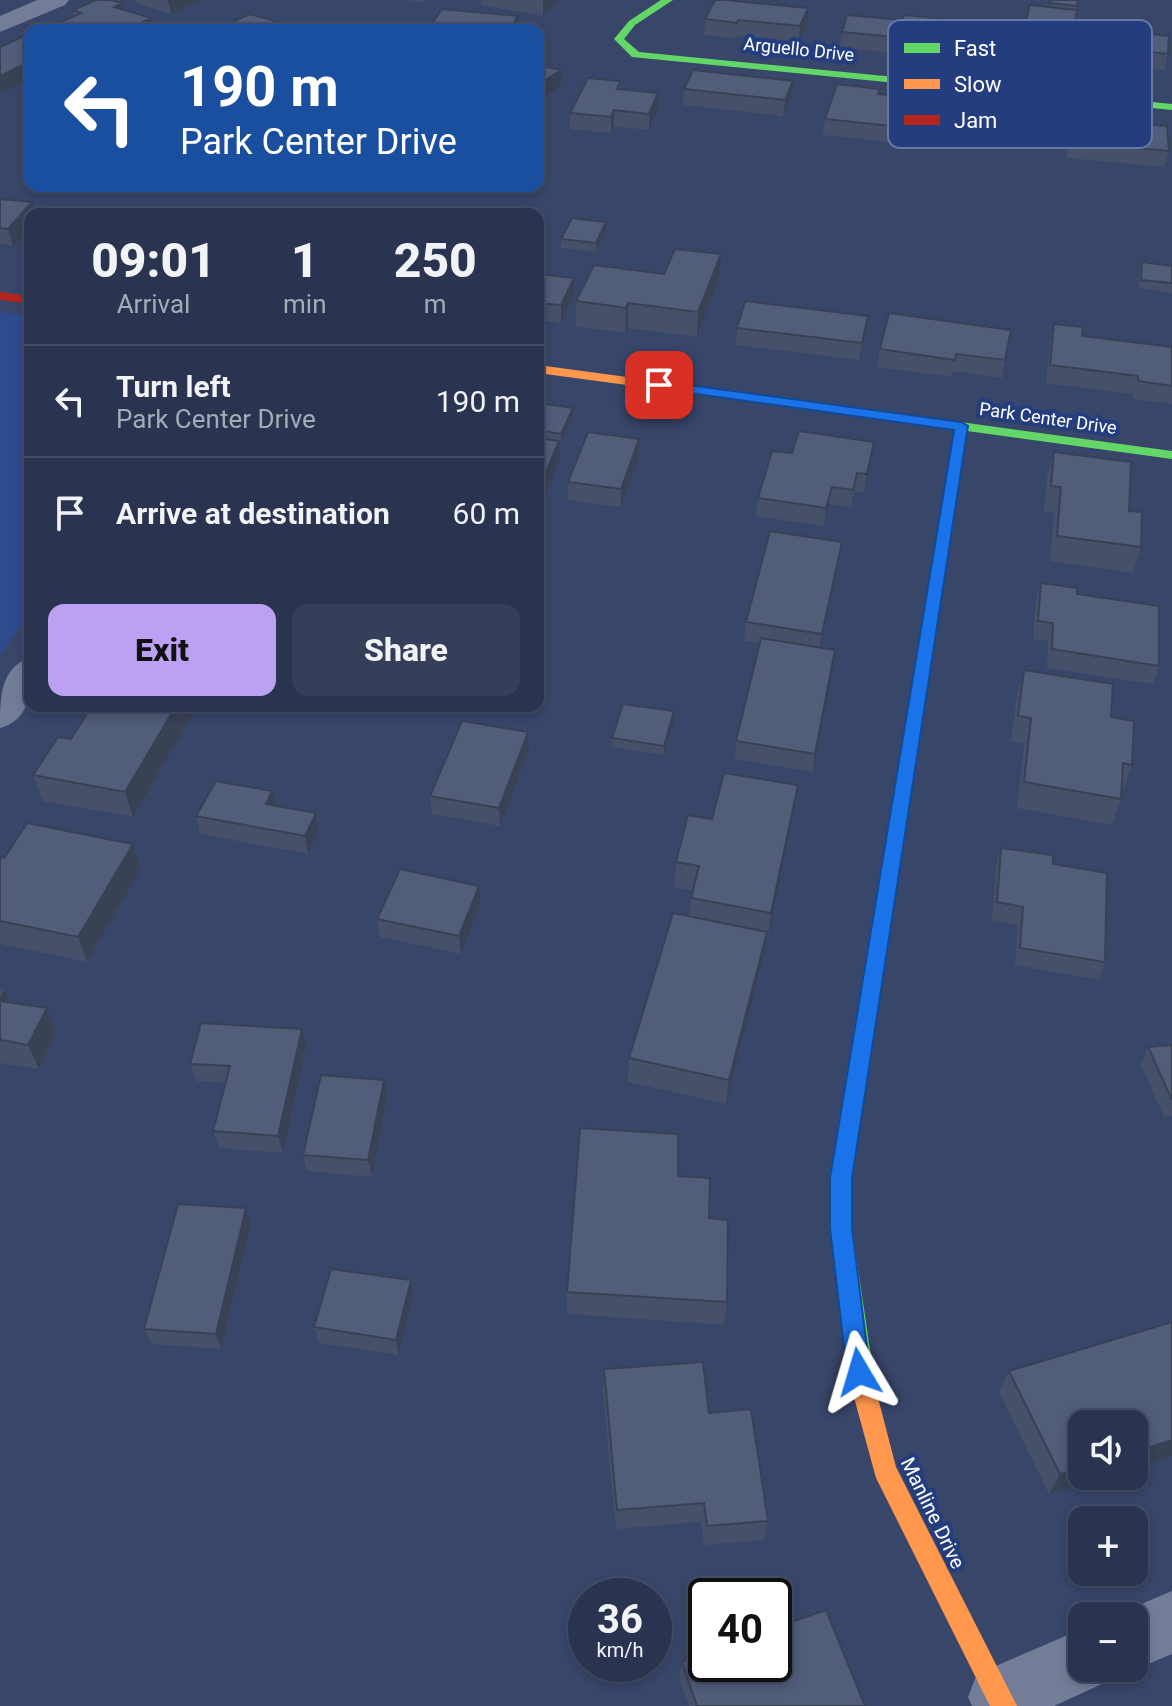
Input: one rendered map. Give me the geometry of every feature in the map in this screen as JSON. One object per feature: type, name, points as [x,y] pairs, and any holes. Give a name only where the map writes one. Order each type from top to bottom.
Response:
[{"type":"street","points":[[0,25],[57,0]]},
{"type":"street","name":"Arguello Drive","points":[[668,0],[632,23],[619,39],[636,55],[888,79]]},
{"type":"street","name":"Arguello Drive","points":[[1152,105],[1172,107]]},
{"type":"street","points":[[0,296],[24,299]]},
{"type":"street","name":"Park Center Drive","points":[[544,370],[1172,455]]},
{"type":"street","name":"Manline Drive","points":[[961,426],[841,1178],[841,1228],[859,1372],[885,1470],[1002,1701]]},
{"type":"street","points":[[0,714],[24,680]]},
{"type":"street","points":[[1148,1633],[1172,1622]]},
{"type":"street","points":[[1002,1701],[1068,1668]]},
{"type":"shaded area","points":[[0,312],[24,315],[24,621],[0,655]]},
{"type":"building","points":[[96,0],[111,0],[122,3],[114,7],[151,18],[139,24],[61,22],[81,13],[73,10]]},
{"type":"building","points":[[715,0],[808,8],[800,26],[705,19]]},
{"type":"building","points":[[1051,0],[1078,0],[1077,6],[1050,3]]},
{"type":"building","points":[[1030,5],[1077,10],[1075,20],[1026,20]]},
{"type":"building","points":[[442,9],[518,16],[513,24],[431,24]]},
{"type":"building","points":[[250,14],[285,24],[228,24]]},
{"type":"building","points":[[847,15],[902,20],[888,20],[888,36],[842,32]]},
{"type":"building","points":[[904,15],[944,20],[902,20]]},
{"type":"building","points":[[1152,34],[1169,36],[1168,54],[1152,52]]},
{"type":"building","points":[[24,38],[24,64],[0,76],[0,47]]},
{"type":"building","points":[[544,66],[561,70],[544,81]]},
{"type":"building","points":[[693,70],[793,81],[785,100],[684,89]]},
{"type":"building","points":[[588,78],[620,81],[617,89],[658,93],[649,114],[614,110],[611,117],[570,113]]},
{"type":"building","points":[[837,84],[880,89],[878,94],[888,95],[888,126],[825,119]]},
{"type":"building","points":[[1152,125],[1167,126],[1169,151],[1136,148],[1152,148]]},
{"type":"building","points":[[0,199],[32,202],[8,229],[0,228]]},
{"type":"building","points":[[572,218],[606,222],[596,243],[561,239]]},
{"type":"building","points":[[675,249],[721,254],[698,312],[628,303],[626,308],[576,301],[594,265],[664,274]]},
{"type":"building","points":[[1142,262],[1172,266],[1172,283],[1141,280]]},
{"type":"building","points":[[544,275],[574,278],[561,305],[544,304]]},
{"type":"building","points":[[745,301],[868,316],[862,343],[737,328]]},
{"type":"building","points":[[889,313],[1011,330],[1005,360],[956,354],[955,360],[880,349]]},
{"type":"building","points":[[1054,324],[1083,327],[1082,336],[1172,347],[1172,386],[1138,381],[1138,376],[1050,365]]},
{"type":"building","points":[[544,404],[573,408],[561,434],[544,431]]},
{"type":"building","points":[[799,431],[874,442],[867,474],[857,473],[853,490],[832,487],[826,508],[758,498],[772,451],[792,453]]},
{"type":"building","points":[[588,432],[639,439],[621,489],[568,482]]},
{"type":"building","points":[[544,439],[559,441],[544,477]]},
{"type":"building","points":[[1054,452],[1131,462],[1129,511],[1142,512],[1141,547],[1057,536],[1061,487],[1051,486]]},
{"type":"building","points":[[770,531],[842,542],[822,634],[746,622]]},
{"type":"building","points":[[1041,583],[1077,588],[1077,594],[1159,606],[1159,666],[1052,649],[1053,623],[1038,621]]},
{"type":"building","points":[[761,638],[835,650],[815,754],[736,741]]},
{"type":"building","points":[[1024,670],[1113,684],[1111,717],[1134,721],[1132,765],[1123,763],[1121,799],[1024,782],[1031,718],[1018,716]]},
{"type":"building","points":[[623,704],[674,711],[664,746],[612,738]]},
{"type":"building","points":[[88,712],[172,712],[125,792],[33,775],[58,737],[71,739]]},
{"type":"building","points":[[462,721],[528,732],[499,808],[430,796]]},
{"type":"building","points":[[724,773],[798,785],[771,913],[691,898],[699,866],[676,862],[688,815],[712,819]]},
{"type":"building","points":[[216,781],[272,791],[266,804],[316,813],[305,836],[196,816]]},
{"type":"building","points":[[27,823],[133,844],[78,937],[0,921],[0,857],[4,858]]},
{"type":"building","points":[[1001,848],[1053,855],[1053,864],[1107,873],[1105,962],[1020,948],[1023,907],[997,902]]},
{"type":"building","points":[[400,869],[479,886],[459,936],[377,919]]},
{"type":"building","points":[[673,913],[767,932],[729,1080],[629,1058]]},
{"type":"building","points":[[0,1001],[47,1008],[28,1045],[0,1040]]},
{"type":"building","points":[[201,1023],[302,1029],[278,1136],[213,1131],[230,1066],[190,1064]]},
{"type":"building","points":[[1172,1045],[1172,1100],[1148,1047]]},
{"type":"building","points":[[321,1075],[384,1080],[368,1160],[303,1155]]},
{"type":"building","points":[[580,1128],[678,1134],[678,1176],[710,1178],[709,1218],[728,1220],[727,1302],[567,1292]]},
{"type":"building","points":[[178,1204],[246,1208],[216,1334],[144,1329]]},
{"type":"building","points":[[331,1269],[411,1280],[396,1340],[314,1327]]},
{"type":"building","points":[[1172,1322],[1172,1440],[1148,1448],[1148,1410],[1068,1410],[1068,1472],[1060,1474],[1009,1371]]},
{"type":"building","points":[[703,1362],[709,1413],[751,1409],[768,1521],[707,1526],[704,1503],[617,1510],[604,1369]]},
{"type":"building","points":[[826,1610],[865,1706],[697,1706],[689,1682],[792,1682],[792,1622]]},
{"type":"building","points":[[688,1660],[688,1680],[682,1662]]},
{"type":"traffic: fast","points":[[668,0],[632,23],[619,39],[636,55],[888,79]]},
{"type":"traffic: fast","points":[[1152,105],[1172,107]]},
{"type":"traffic: fast","points":[[909,419],[1172,455]]},
{"type":"traffic: fast","points":[[864,1390],[841,1228],[841,1178],[961,426]]},
{"type":"traffic: slow","points":[[544,370],[909,419]]},
{"type":"traffic: slow","points":[[864,1390],[885,1470],[1004,1706]]},
{"type":"traffic: jam","points":[[0,296],[24,299]]},
{"type":"route","points":[[659,385],[961,426],[841,1178],[841,1228],[859,1372]]}]
